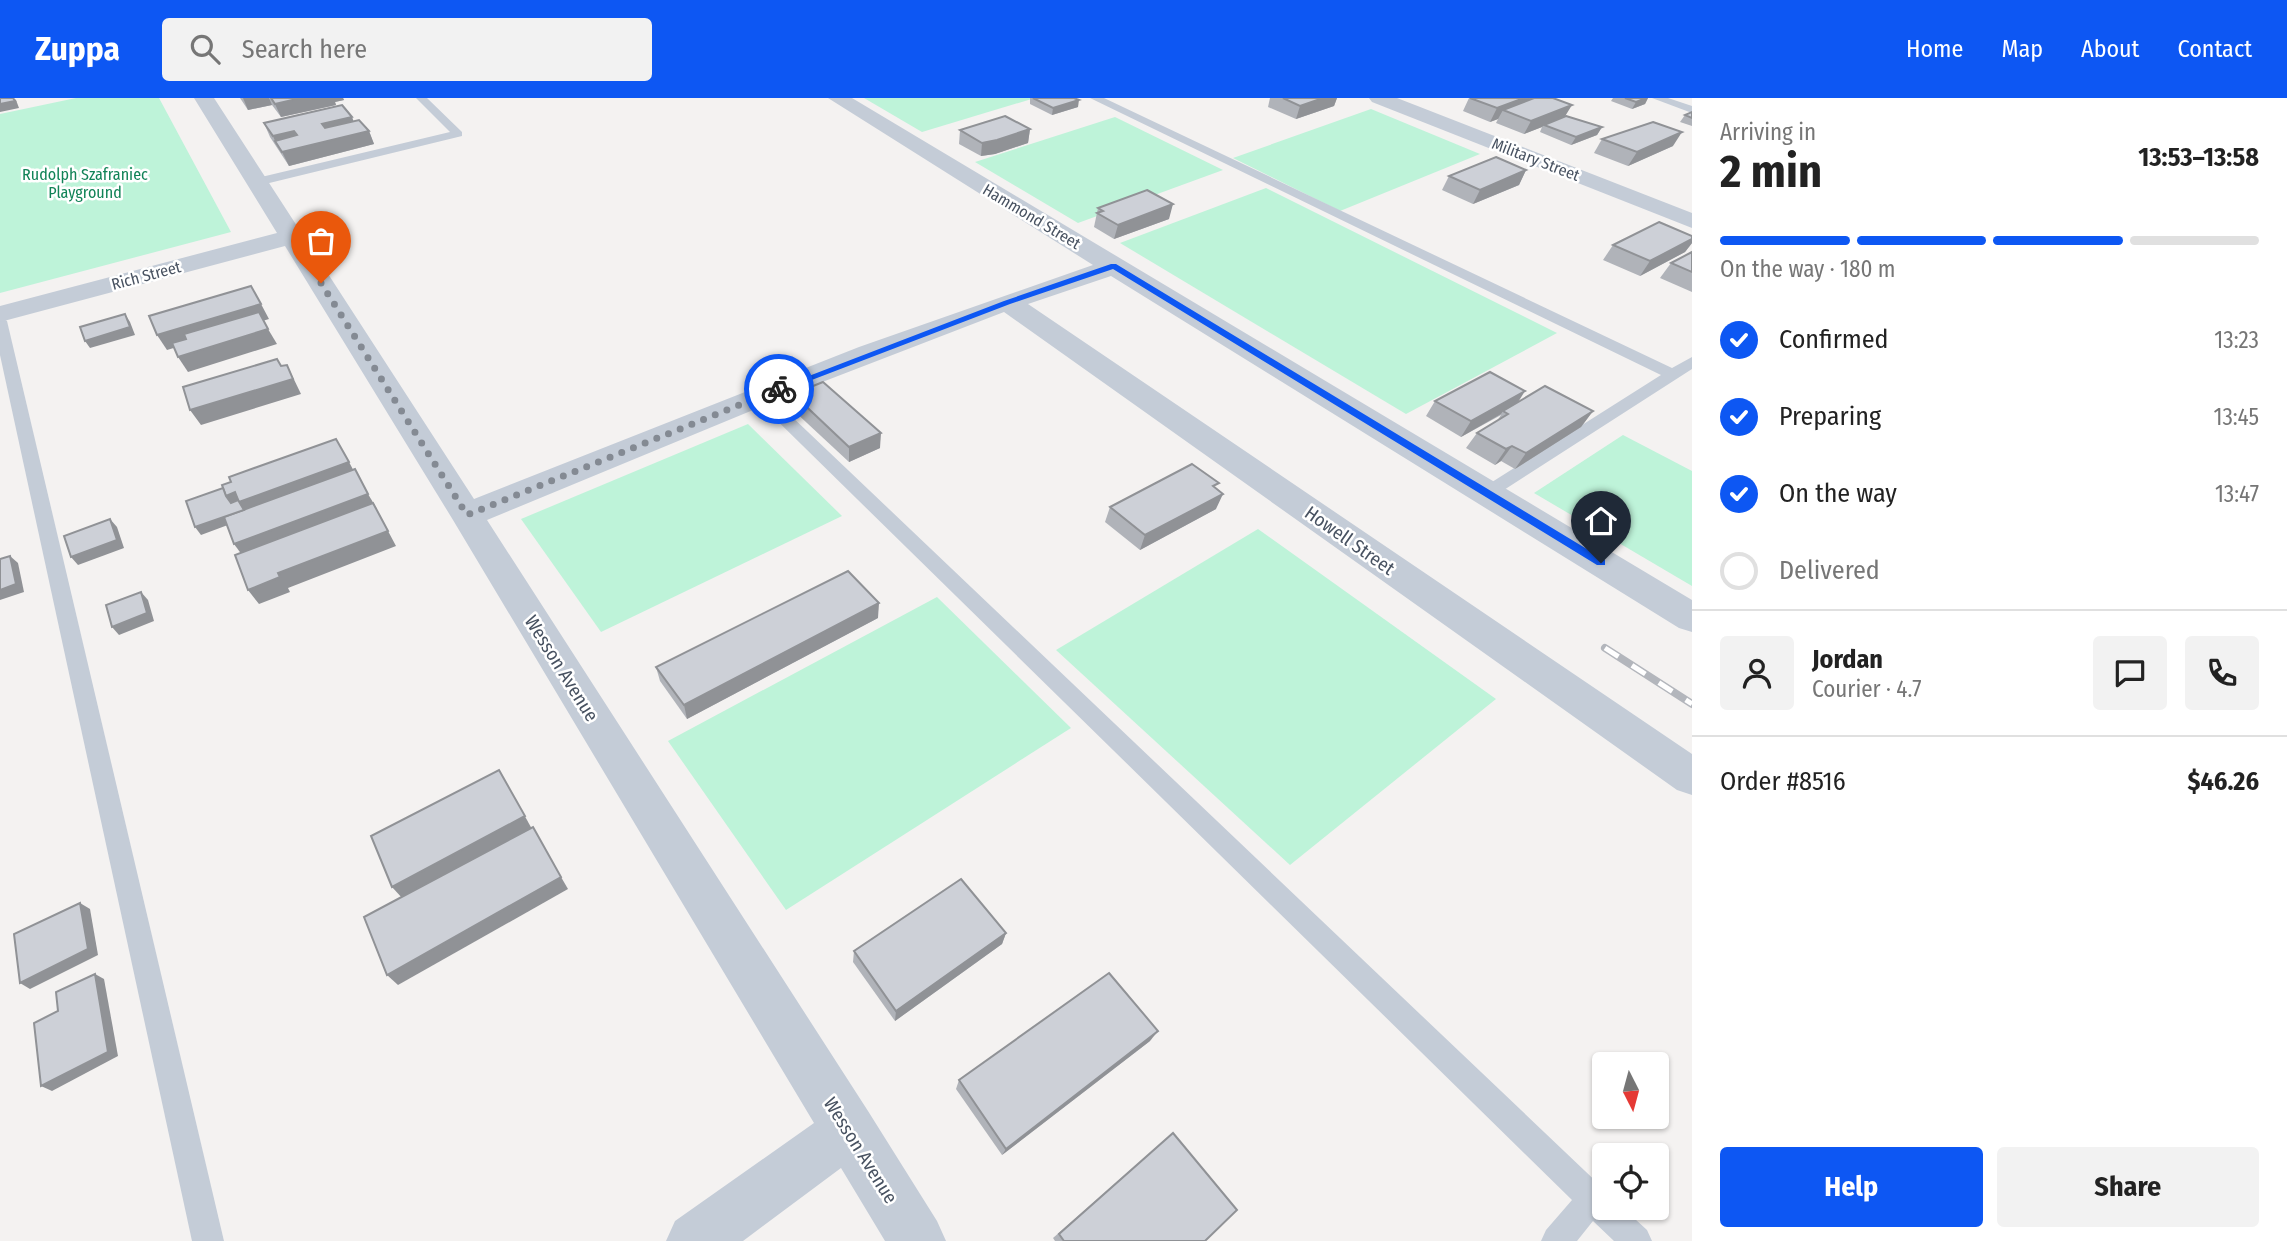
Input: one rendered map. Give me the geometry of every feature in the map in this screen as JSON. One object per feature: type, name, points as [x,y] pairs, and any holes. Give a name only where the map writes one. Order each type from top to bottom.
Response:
[{"type":"street","name":"Wesson Avenue","points":[[204,98],[467,515],[917,1241]]},
{"type":"street","name":"Hammond Street","points":[[838,98],[1692,618]]},
{"type":"street","name":"Military Street","points":[[1379,98],[1692,221]]},
{"type":"street","name":"Rich Street","points":[[0,314],[292,237]]},
{"type":"street","points":[[467,515],[761,396],[1007,302],[1114,266]]},
{"type":"street","name":"Howell Street","points":[[1007,302],[1692,777]]},
{"type":"street","points":[[695,1241],[849,1130]]},
{"type":"lane","points":[[257,183],[457,134],[421,98]]},
{"type":"lane","points":[[1095,98],[1672,374]]},
{"type":"lane","points":[[1657,98],[1692,110]]},
{"type":"lane","points":[[0,321],[208,1241]]},
{"type":"lane","points":[[1487,494],[1692,362]]},
{"type":"lane","points":[[761,396],[1592,1199],[1557,1241]]},
{"type":"lane","points":[[1614,1220],[1636,1241]]},
{"type":"green space","name":"Rudolph Szafraniec Playground","points":[[76,98],[159,98],[231,232],[0,293],[0,114]]},
{"type":"green space","points":[[864,98],[1035,98],[922,132]]},
{"type":"green space","points":[[1371,109],[1480,154],[1340,211],[1233,158]]},
{"type":"green space","points":[[1115,117],[1223,170],[1078,223],[975,162]]},
{"type":"green space","points":[[1266,188],[1557,333],[1406,414],[1120,243]]},
{"type":"green space","points":[[748,424],[842,516],[601,632],[521,519]]},
{"type":"green space","points":[[1623,435],[1692,471],[1692,586],[1534,493]]},
{"type":"green space","points":[[1258,529],[1496,699],[1290,865],[1056,650]]},
{"type":"green space","points":[[937,597],[1071,728],[786,910],[668,741]]},
{"type":"building","points":[[0,98],[13,98],[15,101],[0,104]]},
{"type":"building","points":[[271,98],[301,98],[275,104]]},
{"type":"building","points":[[1033,98],[1074,98],[1079,100],[1053,108]]},
{"type":"building","points":[[1283,98],[1323,98],[1300,106]]},
{"type":"building","points":[[1470,98],[1524,98],[1497,108]]},
{"type":"building","points":[[1534,98],[1553,98],[1572,105],[1531,121],[1503,110]]},
{"type":"building","points":[[1625,98],[1646,98],[1636,102]]},
{"type":"building","points":[[342,105],[352,117],[322,124],[325,128],[359,120],[369,131],[282,152],[275,141],[297,135],[294,131],[273,136],[264,123]]},
{"type":"building","points":[[1005,116],[1030,129],[982,143],[960,130]]},
{"type":"building","points":[[1566,116],[1602,127],[1576,137],[1544,125]]},
{"type":"building","points":[[1653,122],[1682,132],[1637,152],[1602,139]]},
{"type":"building","points":[[1496,157],[1526,170],[1480,190],[1449,176]]},
{"type":"building","points":[[1147,190],[1173,204],[1118,225],[1097,213],[1103,211],[1098,208]]},
{"type":"building","points":[[1659,222],[1692,236],[1692,239],[1650,261],[1613,245]]},
{"type":"building","points":[[1692,252],[1692,272],[1671,263]]},
{"type":"building","points":[[251,286],[261,304],[157,335],[149,316]]},
{"type":"building","points":[[259,312],[268,329],[178,357],[172,343],[186,339],[184,334]]},
{"type":"building","points":[[125,314],[130,327],[85,341],[80,327]]},
{"type":"building","points":[[277,359],[281,366],[287,365],[293,379],[190,410],[183,387]]},
{"type":"building","points":[[1490,372],[1525,391],[1471,421],[1435,401]]},
{"type":"building","points":[[823,382],[881,433],[849,447],[793,394]]},
{"type":"building","points":[[1545,386],[1593,411],[1526,453],[1512,446],[1506,449],[1477,433],[1508,414],[1503,411]]},
{"type":"building","points":[[336,439],[349,462],[239,502],[235,492],[226,496],[222,485],[231,482],[229,477]]},
{"type":"building","points":[[1192,464],[1219,483],[1213,486],[1223,494],[1145,535],[1110,507]]},
{"type":"building","points":[[355,469],[368,494],[234,544],[224,517]]},
{"type":"building","points":[[223,488],[231,503],[238,500],[244,510],[195,527],[186,501]]},
{"type":"building","points":[[373,503],[388,531],[278,573],[280,577],[248,590],[235,555]]},
{"type":"building","points":[[110,519],[117,540],[71,557],[64,536]]},
{"type":"building","points":[[10,556],[16,584],[0,590],[0,559]]},
{"type":"building","points":[[848,571],[879,603],[684,705],[656,667]]},
{"type":"building","points":[[141,592],[147,613],[112,627],[106,605]]},
{"type":"building","points":[[499,770],[525,816],[392,887],[371,836]]},
{"type":"building","points":[[533,827],[561,877],[387,975],[364,917]]},
{"type":"building","points":[[961,879],[1006,933],[896,1011],[854,951]]},
{"type":"building","points":[[80,903],[88,949],[20,983],[14,934]]},
{"type":"building","points":[[1109,973],[1158,1031],[1006,1149],[959,1080]]},
{"type":"building","points":[[95,974],[108,1052],[41,1086],[34,1023],[58,1011],[56,992]]},
{"type":"building","points":[[1173,1133],[1237,1210],[1205,1241],[1064,1241],[1059,1234]]},
{"type":"railway","points":[[1605,648],[1692,704]]},
{"type":"way so far","points":[[321,283],[467,515],[779,389]]},
{"type":"route","points":[[779,389],[1007,302],[1114,266],[1601,563]]}]
